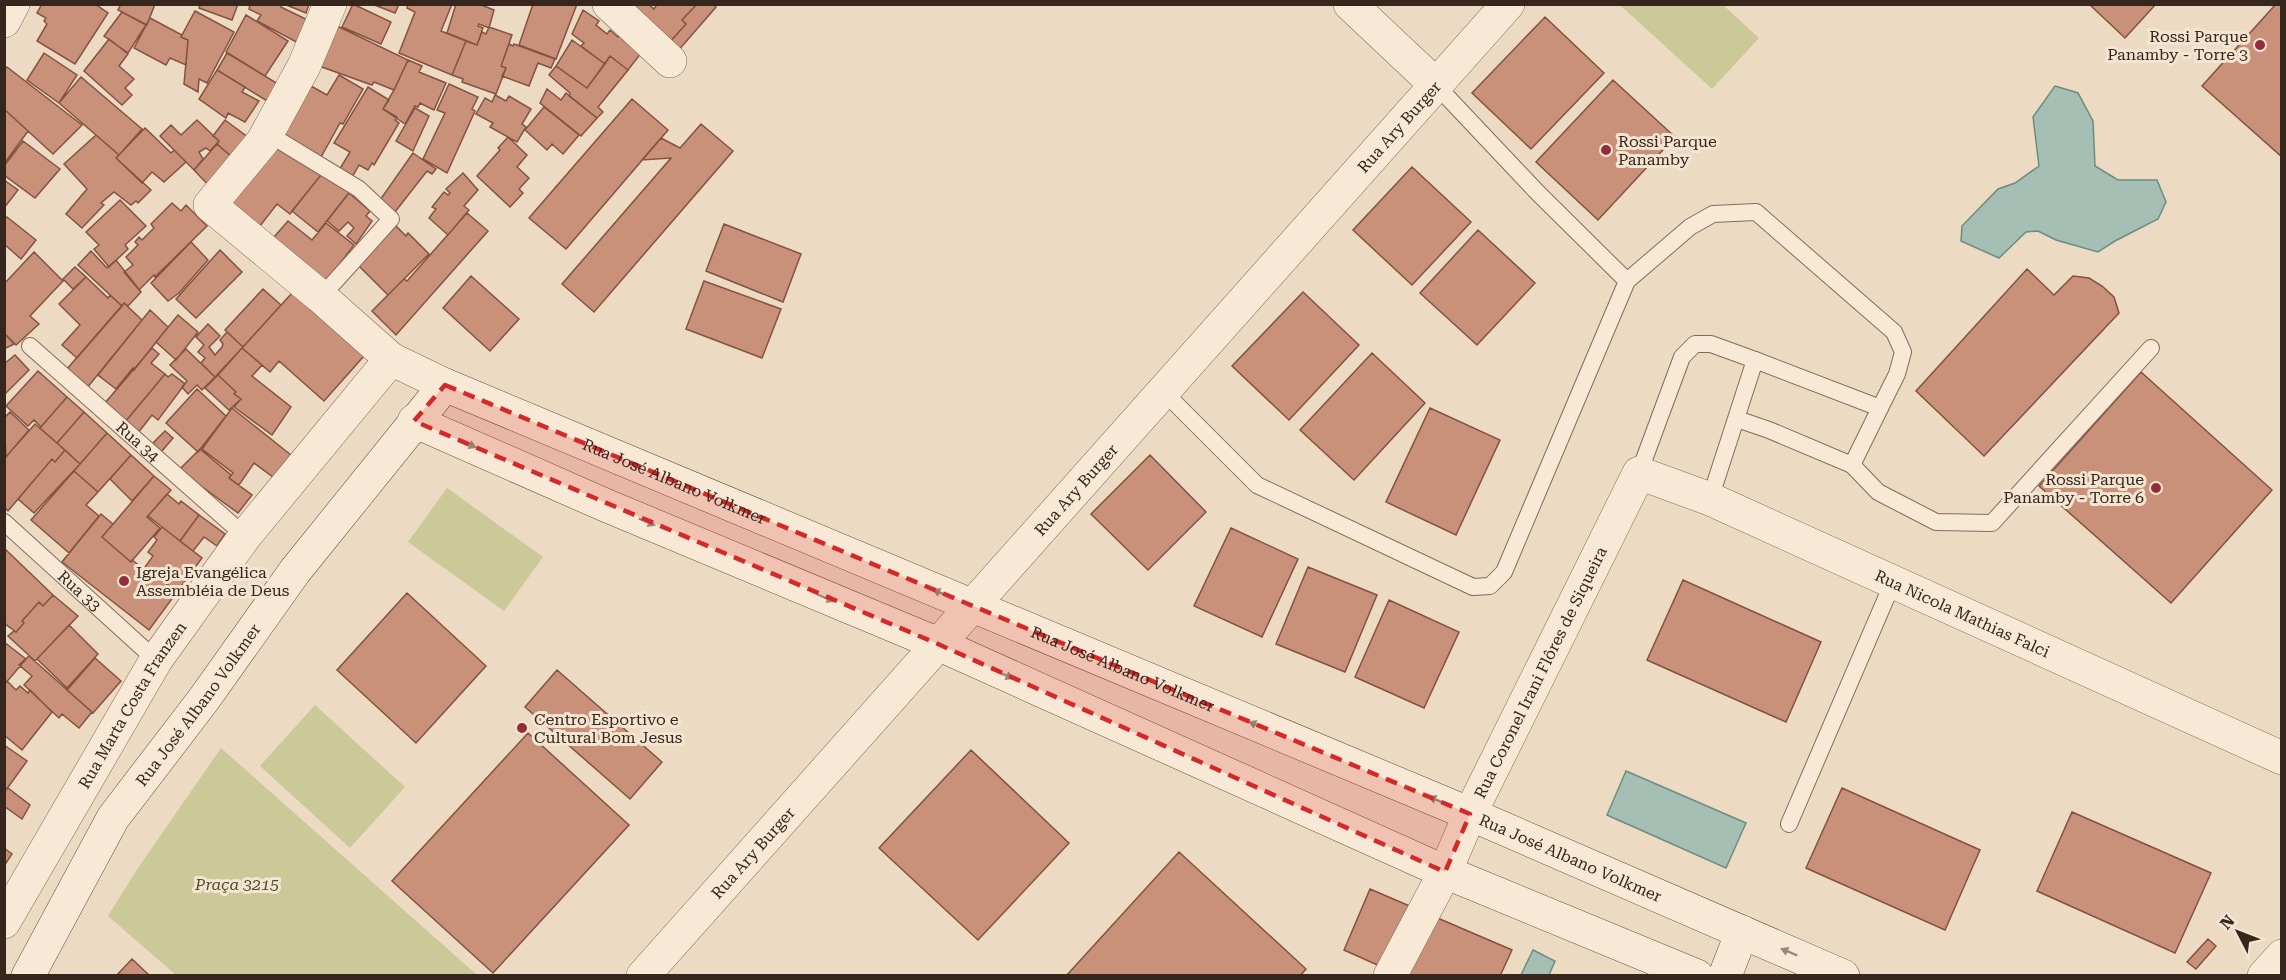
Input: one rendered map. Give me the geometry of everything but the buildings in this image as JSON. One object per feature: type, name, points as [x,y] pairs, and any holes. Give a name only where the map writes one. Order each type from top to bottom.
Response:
[{"type":"street","points":[[4,21],[13,4]]},
{"type":"street","points":[[330,4],[304,66],[267,133],[210,205],[321,297],[391,359],[445,385]]},
{"type":"street","points":[[609,4],[670,61]]},
{"type":"street","points":[[1350,4],[1436,85]]},
{"type":"street","name":"Rua Ary Burger","points":[[643,975],[1508,4]]},
{"type":"street","name":"Rua Marta Costa Franzen","points":[[4,922],[156,660],[245,536],[391,359]]},
{"type":"street","name":"Rua José Albano Volkmer","points":[[28,975],[113,818],[204,699],[295,571],[445,385],[1470,814],[1843,975]]},
{"type":"street","points":[[414,421],[605,505],[938,644],[1445,872],[1697,975]]},
{"type":"street","name":"Rua Nicola Mathias Falci","points":[[1639,473],[1710,499],[2282,758]]},
{"type":"street","name":"Rua Coronel Irani Flôres de Siqueira","points":[[1390,975],[1445,872],[1470,814],[1639,473]]},
{"type":"street","points":[[1725,975],[1742,932]]},
{"type":"street","points":[[2264,975],[2282,956]]},
{"type":"lane","points":[[1436,85],[1537,192],[1627,281]]},
{"type":"lane","points":[[267,133],[359,189],[391,219],[321,297]]},
{"type":"lane","points":[[1163,391],[1257,485],[1473,587],[1490,586],[1504,572],[1627,281],[1689,226],[1713,214],[1756,212],[1894,332],[1904,352],[1897,374],[1852,465]]},
{"type":"lane","points":[[1639,473],[1682,357],[1695,345],[1711,344],[1880,408]]},
{"type":"lane","name":"Rua 34","points":[[30,346],[245,536]]},
{"type":"lane","points":[[1737,419],[1852,465],[1878,492],[1936,522],[1992,523],[2151,348]]},
{"type":"lane","points":[[1710,499],[1755,360]]},
{"type":"lane","name":"Rua 33","points":[[4,522],[156,660]]},
{"type":"lane","points":[[1789,824],[1893,582]]},
{"type":"highlighted area","points":[[445,385],[1470,814],[1445,872],[938,644],[414,421]]},
{"type":"green space","points":[[1620,5],[1723,5],[1759,38],[1712,89]]},
{"type":"green space","points":[[447,488],[543,557],[504,611],[408,542]]},
{"type":"green space","points":[[315,705],[405,787],[350,848],[260,766]]},
{"type":"green space","name":"Praça 3215","points":[[221,748],[477,975],[176,975],[108,916],[136,871]]},
{"type":"shaded area","points":[[2055,86],[2078,93],[2093,121],[2095,166],[2118,180],[2157,180],[2166,202],[2158,219],[2098,252],[2056,240],[2038,231],[2026,232],[1999,258],[1961,241],[1962,226],[1998,189],[2015,183],[2039,166],[2033,117]]},
{"type":"shaded area","points":[[1626,771],[1746,823],[1726,868],[1607,815]]},
{"type":"shaded area","points":[[1533,950],[1555,961],[1549,975],[1521,975]]},
{"type":"place","name":"Rossi Parque Panamby - Torre 3","points":[[2260,45]]},
{"type":"place","name":"Rossi Parque Panamby","points":[[1606,150]]},
{"type":"place","name":"Rossi Parque Panamby - Torre 6","points":[[2156,488]]},
{"type":"place","name":"Igreja Evangélica Assembléia de Deus","points":[[124,581]]},
{"type":"place","name":"Centro Esportivo e Cultural Bom Jesus","points":[[522,728]]}]
